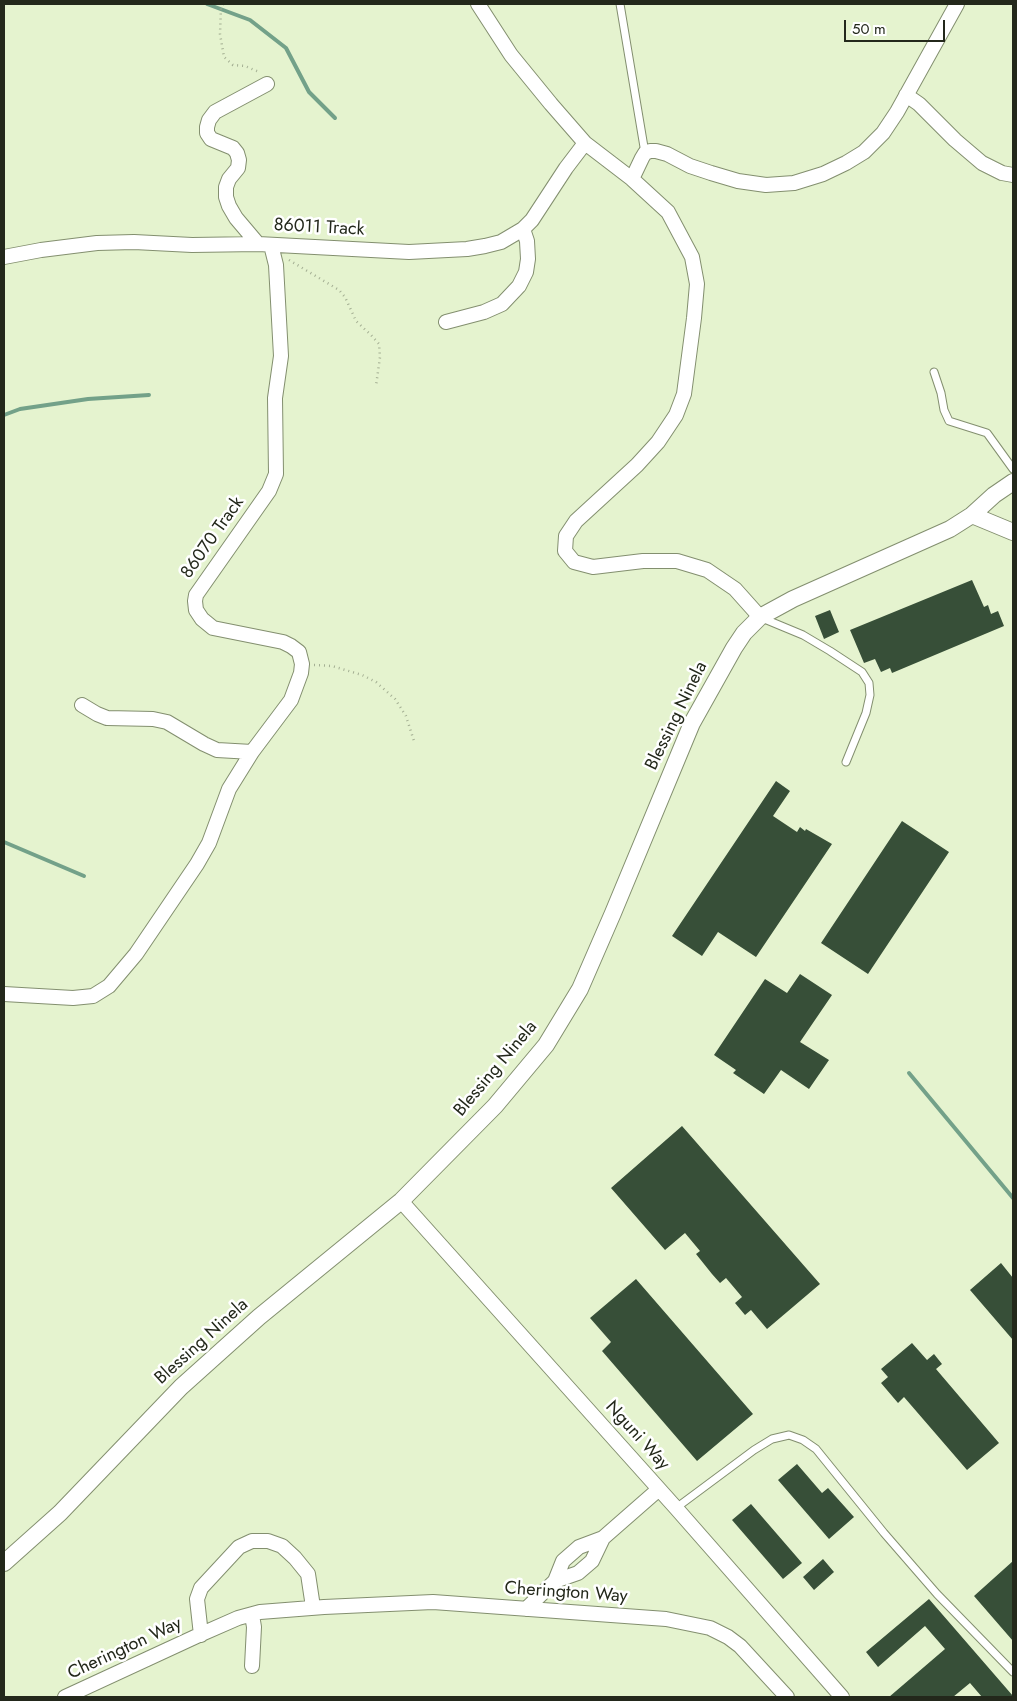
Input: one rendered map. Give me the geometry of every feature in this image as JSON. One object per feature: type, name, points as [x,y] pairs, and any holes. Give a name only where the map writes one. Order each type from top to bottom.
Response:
[{"type":"street","points":[[478,4],[511,55],[585,143],[632,179],[668,212],[692,257],[697,284],[684,394],[676,415],[658,442],[637,465],[576,521],[566,536],[565,551],[574,562],[593,567],[643,561],[677,562],[706,570],[735,589],[760,617]]},
{"type":"street","points":[[632,179],[645,153],[656,151],[667,154],[690,166],[738,181],[766,185],[794,183],[846,163],[864,152],[883,133],[898,112],[957,4]]},
{"type":"street","points":[[265,244],[236,218],[229,206],[226,187],[229,179],[238,168],[239,160],[233,148],[211,139],[207,127],[209,120],[215,112],[267,84]]},
{"type":"street","points":[[906,95],[919,104],[955,140],[982,163],[1013,175]]},
{"type":"street","name":"86011 Track","points":[[4,257],[97,243],[152,242],[192,245],[265,244],[409,252],[467,249],[501,242],[523,229],[532,220],[585,143]]},
{"type":"street","points":[[446,322],[484,312],[502,304],[519,286],[526,272],[528,259],[527,241],[523,229]]},
{"type":"street","name":"86070 Track","points":[[265,244],[276,265],[281,356],[275,407],[276,474],[270,491],[196,595],[195,601],[196,610],[202,619],[213,628],[283,642],[299,652],[302,664]]},
{"type":"street","name":"Blessing Ninela","points":[[4,1563],[60,1513],[181,1387],[259,1317],[401,1201],[495,1106],[546,1045],[583,981],[692,723],[744,633],[760,617],[793,599],[950,529],[972,515],[994,495],[1013,482]]},
{"type":"street","points":[[972,515],[1013,532]]},
{"type":"street","points":[[4,994],[73,998],[93,996],[109,986],[136,954],[197,864],[209,843],[229,789],[252,752],[291,700],[301,673],[302,664]]},
{"type":"street","points":[[82,705],[107,718],[154,719],[167,722],[217,750],[252,752]]},
{"type":"street","name":"Nguni Way","points":[[401,1201],[676,1508],[842,1697]]},
{"type":"street","points":[[526,1609],[555,1581],[578,1573],[592,1562],[603,1538],[659,1489]]},
{"type":"street","name":"Cherington Way","points":[[201,1635],[197,1599],[201,1588],[239,1547],[252,1541],[268,1541],[282,1546],[295,1558],[308,1574],[313,1607]]},
{"type":"street","name":"Cherington Way","points":[[66,1697],[238,1618],[282,1609],[433,1602],[666,1619],[710,1628],[728,1636],[740,1646],[787,1697]]},
{"type":"street","points":[[252,1615],[254,1627],[252,1666]]},
{"type":"lane","points":[[620,4],[645,153]]},
{"type":"lane","points":[[934,372],[944,410],[949,421],[988,435],[1013,469]]},
{"type":"lane","points":[[760,617],[803,635],[862,672],[869,683],[870,695],[866,712],[846,762]]},
{"type":"lane","points":[[676,1508],[754,1450],[772,1439],[790,1436],[803,1440],[816,1449],[884,1533],[937,1594],[1013,1672]]},
{"type":"path","points":[[223,4],[221,8],[220,34],[224,57],[234,65],[245,66],[259,72],[267,84]]},
{"type":"path","points":[[265,244],[338,290],[345,297],[356,321],[379,344],[380,356],[376,386]]},
{"type":"path","points":[[302,664],[332,666],[362,675],[376,682],[395,699],[406,716],[414,741]]},
{"type":"building","points":[[972,580],[984,607],[988,605],[991,614],[998,611],[1004,626],[892,673],[890,668],[881,672],[875,659],[864,663],[850,630]]},
{"type":"building","points":[[830,610],[839,632],[824,639],[815,616]]},
{"type":"building","points":[[776,781],[790,791],[773,816],[797,832],[800,827],[805,831],[806,829],[832,844],[756,957],[718,932],[702,956],[672,936]]},
{"type":"building","points":[[902,821],[949,852],[868,974],[821,943]]},
{"type":"building","points":[[800,974],[832,995],[800,1042],[829,1060],[809,1089],[781,1070],[764,1094],[733,1073],[736,1070],[714,1055],[765,979],[787,993]]},
{"type":"building","points":[[682,1126],[820,1284],[767,1329],[751,1310],[745,1315],[735,1303],[742,1297],[726,1278],[720,1283],[696,1254],[700,1251],[685,1233],[665,1250],[611,1188]]},
{"type":"building","points":[[1001,1263],[1013,1278],[1013,1340],[970,1290]]},
{"type":"building","points":[[636,1279],[753,1414],[697,1461],[602,1351],[611,1342],[590,1318]]},
{"type":"building","points":[[912,1343],[927,1360],[934,1354],[942,1364],[936,1369],[999,1443],[967,1470],[904,1397],[898,1403],[881,1383],[888,1377],[881,1369]]},
{"type":"building","points":[[797,1464],[822,1493],[828,1488],[854,1517],[829,1539],[778,1480]]},
{"type":"building","points":[[751,1504],[802,1563],[783,1579],[732,1520]]},
{"type":"building","points":[[823,1559],[834,1572],[814,1590],[803,1577]]},
{"type":"building","points":[[1013,1561],[1013,1641],[974,1596]]},
{"type":"building","points":[[929,1599],[1013,1697],[982,1697],[970,1683],[953,1697],[889,1697],[945,1649],[925,1626],[878,1667],[866,1652]]},
{"type":"waterway","points":[[207,4],[250,20],[286,48],[309,92],[335,118]]},
{"type":"waterway","points":[[4,415],[20,409],[88,399],[149,395]]},
{"type":"waterway","points":[[4,842],[84,876]]},
{"type":"waterway","points":[[909,1073],[1013,1198]]}]
